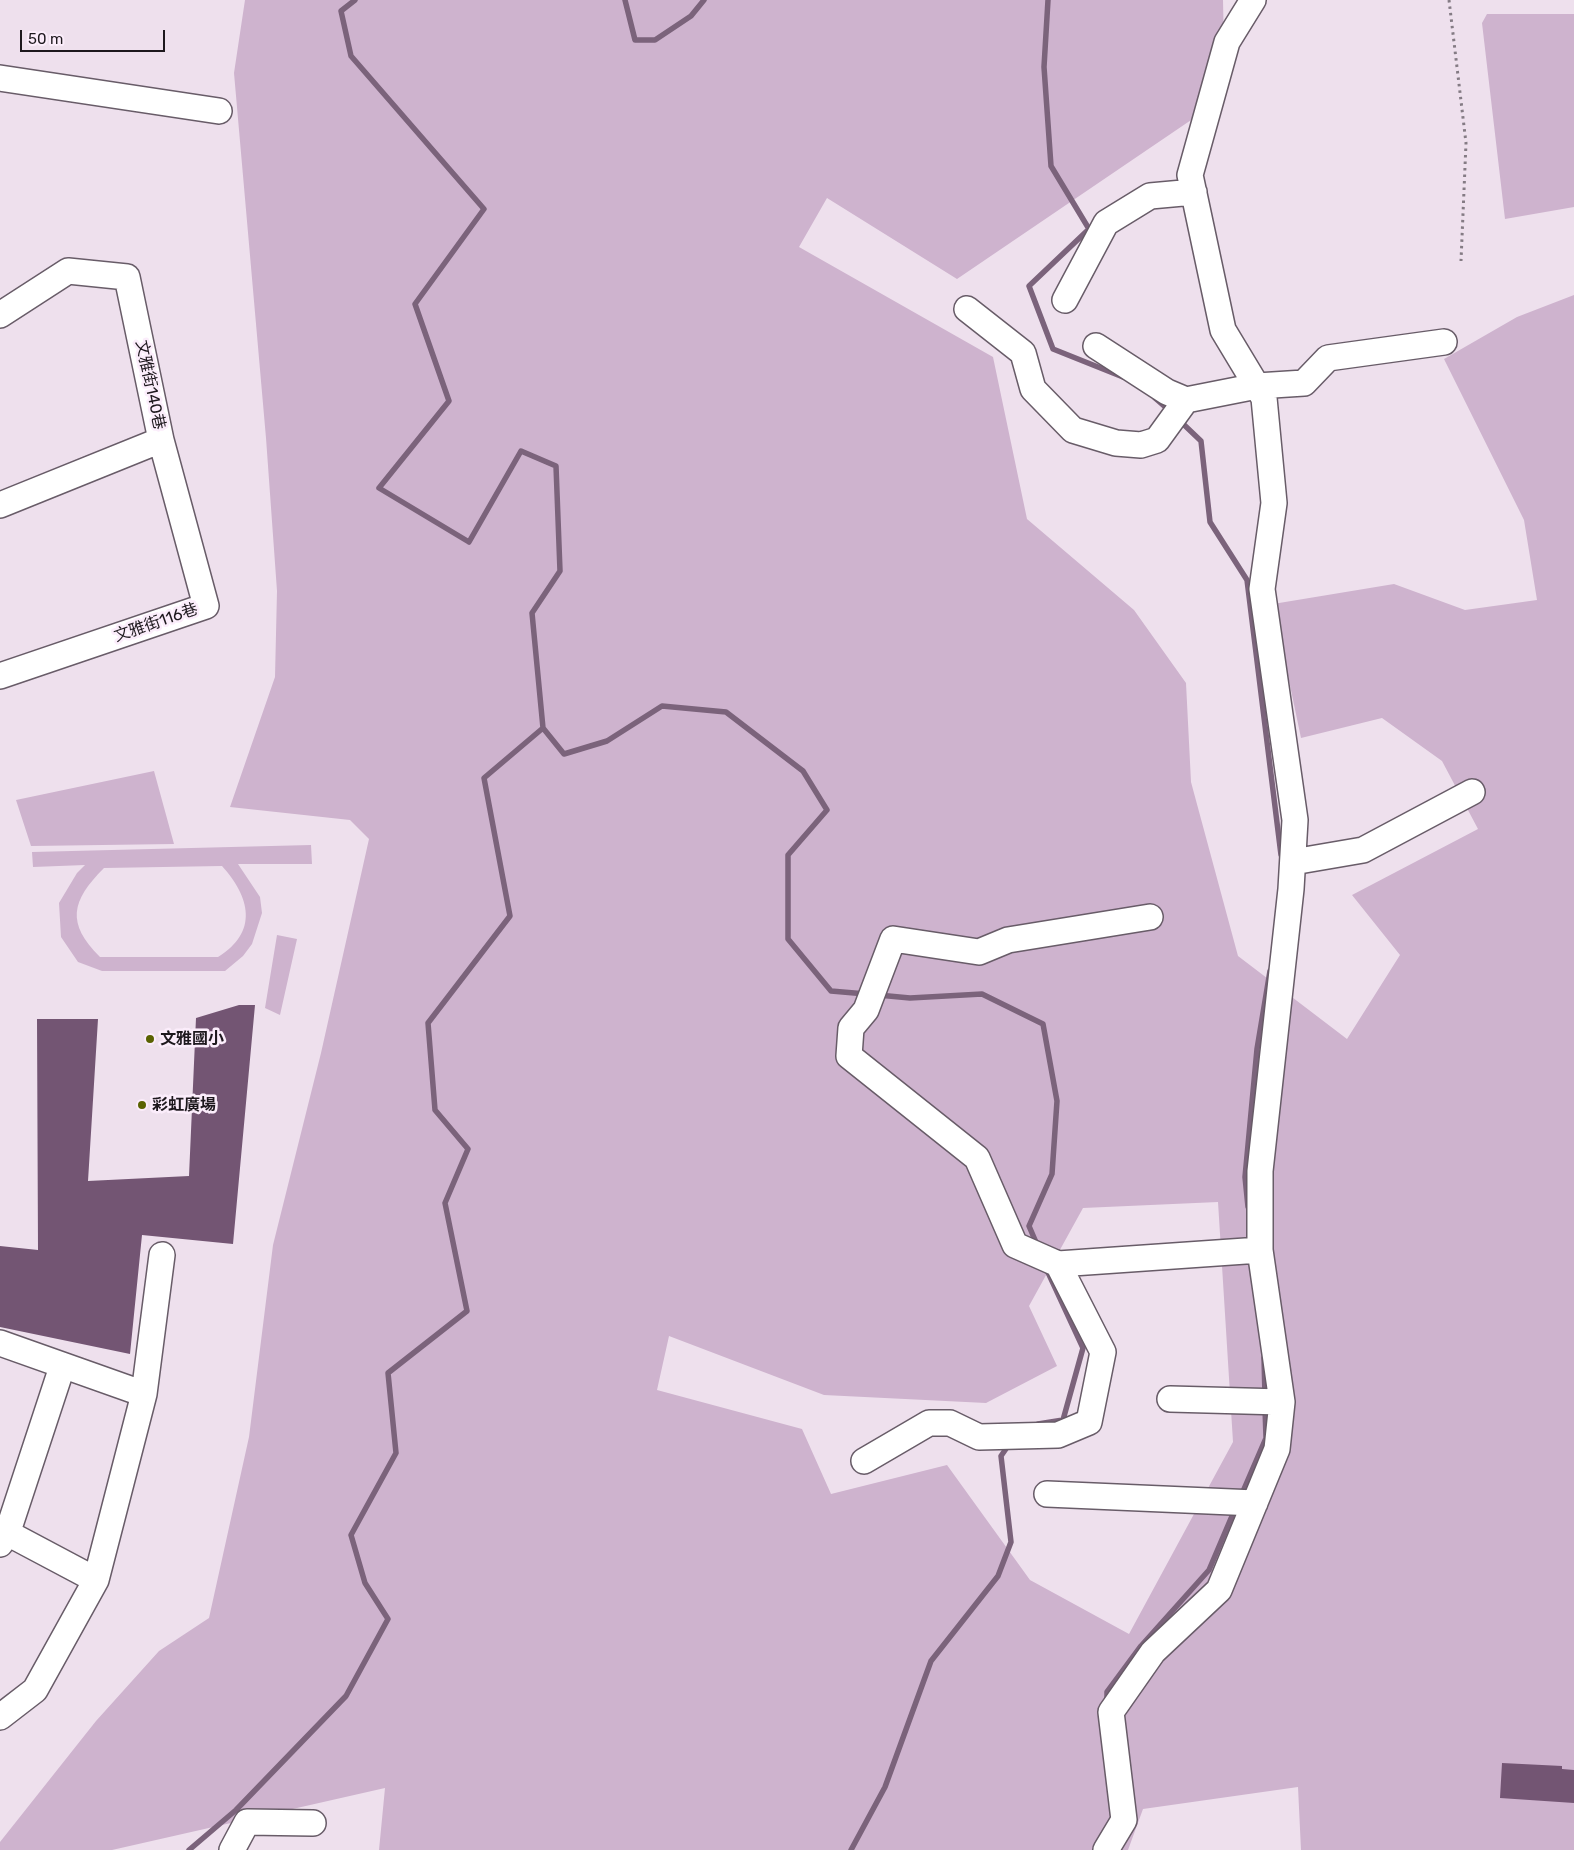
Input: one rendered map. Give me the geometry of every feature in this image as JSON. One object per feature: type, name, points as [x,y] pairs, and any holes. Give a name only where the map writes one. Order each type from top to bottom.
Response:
[{"type":"street","points":[[1106,1850],[1124,1820],[1111,1712],[1153,1652],[1219,1590],[1244,1502],[1277,1449],[1254,1250],[1260,1172],[1293,862],[1295,820],[1262,589],[1274,503],[1264,398],[1223,330],[1190,174],[1227,42],[1253,0]]},
{"type":"street","points":[[0,78],[219,111]]},
{"type":"street","points":[[1065,300],[1106,223],[1150,196],[1194,192]]},
{"type":"street","name":"文雅街140巷","points":[[0,315],[68,271],[127,277],[161,440],[0,506]]},
{"type":"street","points":[[967,309],[1023,353],[1033,389],[1073,430],[1116,443],[1141,445],[1156,440],[1179,410],[1257,386],[1304,383],[1328,358],[1444,342]]},
{"type":"street","points":[[1096,346],[1167,392],[1179,410]]},
{"type":"street","name":"文雅街116巷","points":[[0,676],[206,606],[161,440]]},
{"type":"street","points":[[1293,862],[1363,850],[1472,792]]},
{"type":"street","points":[[1150,917],[1008,940],[979,952],[893,939],[866,1010],[851,1028],[849,1056],[977,1158],[1015,1244],[1047,1259],[1254,1250]]},
{"type":"street","points":[[0,1716],[35,1690],[96,1580],[144,1394],[162,1255]]},
{"type":"street","points":[[864,1461],[929,1423],[950,1423],[979,1437],[1058,1435],[1089,1422],[1103,1352],[1047,1259]]},
{"type":"street","points":[[0,1344],[144,1394]]},
{"type":"street","points":[[62,1367],[2,1536],[96,1580]]},
{"type":"street","points":[[1170,1399],[1270,1401]]},
{"type":"street","points":[[1047,1494],[1244,1502]]},
{"type":"street","points":[[232,1850],[247,1822],[313,1823]]},
{"type":"path","points":[[1449,0],[1466,143],[1461,261]]},
{"type":"shaded area","points":[[245,0],[1223,0],[1225,97],[957,279],[827,198],[799,247],[993,357],[1027,519],[1134,610],[1186,683],[1191,782],[1238,956],[1347,1039],[1400,955],[1352,895],[1478,829],[1442,761],[1382,718],[1301,738],[1273,604],[1394,584],[1465,610],[1537,600],[1524,520],[1444,359],[1517,317],[1574,295],[1574,1850],[1301,1850],[1298,1787],[1143,1809],[1128,1850],[379,1850],[385,1788],[112,1850],[0,1850],[0,1842],[96,1721],[159,1651],[209,1618],[249,1437],[273,1245],[321,1053],[369,839],[350,820],[230,807],[275,677],[277,591],[266,438],[234,73]],"holes":[[[1218,1202],[1233,1442],[1129,1634],[1030,1580],[947,1465],[831,1494],[802,1429],[657,1390],[669,1336],[824,1395],[986,1403],[1057,1366],[1029,1306],[1083,1208]]]},
{"type":"shaded area","points":[[1487,14],[1574,14],[1574,207],[1505,219],[1482,23]]},
{"type":"shaded area","points":[[154,771],[174,844],[31,846],[16,800]]},
{"type":"shaded area","points":[[311,845],[312,864],[238,864],[260,897],[262,913],[252,944],[243,956],[225,971],[102,971],[78,962],[61,937],[59,903],[77,873],[85,865],[33,867],[32,852]],"holes":[[[222,866],[232,878],[244,902],[245,925],[240,937],[218,957],[100,957],[89,945],[78,923],[77,912],[79,902],[93,880],[104,868]]]},
{"type":"shaded area","points":[[277,935],[297,939],[280,1015],[265,1008]]},
{"type":"building","points":[[239,1005],[255,1005],[233,1244],[142,1235],[130,1354],[0,1327],[0,1246],[38,1250],[37,1019],[98,1019],[88,1181],[189,1176],[196,1018]]},
{"type":"building","points":[[1502,1763],[1562,1766],[1562,1769],[1574,1770],[1574,1803],[1500,1798]]},
{"type":"waterway","points":[[189,1850],[236,1810],[346,1696],[388,1619],[365,1583],[351,1535],[396,1453],[388,1373],[467,1311],[445,1203],[468,1149],[435,1110],[428,1023],[510,916],[484,778],[543,728],[532,613],[560,571],[556,466],[521,451],[469,542],[379,488],[449,401],[415,304],[484,209],[351,56],[341,11],[355,0]]},
{"type":"waterway","points":[[625,0],[635,40],[655,40],[691,16],[704,0]]},
{"type":"waterway","points":[[1048,0],[1044,67],[1051,166],[1089,229],[1029,286],[1053,349],[1123,377]]},
{"type":"waterway","points":[[1155,398],[1171,412]]},
{"type":"waterway","points":[[1179,420],[1201,441],[1210,522],[1247,580],[1281,855]]},
{"type":"waterway","points":[[543,728],[564,754],[607,741],[662,706],[726,712],[803,771],[827,810],[788,855],[788,939],[831,991],[866,994]]},
{"type":"waterway","points":[[1248,1207],[1245,1177],[1257,1049],[1270,971]]},
{"type":"waterway","points":[[878,995],[910,998],[982,994],[1043,1024],[1057,1101],[1052,1174],[1029,1226],[1038,1247]]},
{"type":"waterway","points":[[1038,1424],[1063,1420],[1083,1348],[1046,1268]]},
{"type":"waterway","points":[[1264,1358],[1265,1396]]},
{"type":"waterway","points":[[1241,1496],[1266,1438],[1265,1408]]},
{"type":"waterway","points":[[851,1850],[885,1787],[931,1661],[998,1576],[1011,1542],[1001,1456],[1010,1443]]},
{"type":"waterway","points":[[1107,1702],[1107,1692],[1141,1646],[1209,1570],[1235,1509]]},
{"type":"place","name":"文雅國小","points":[[150,1039]]},
{"type":"place","name":"彩虹廣場","points":[[142,1105]]}]
